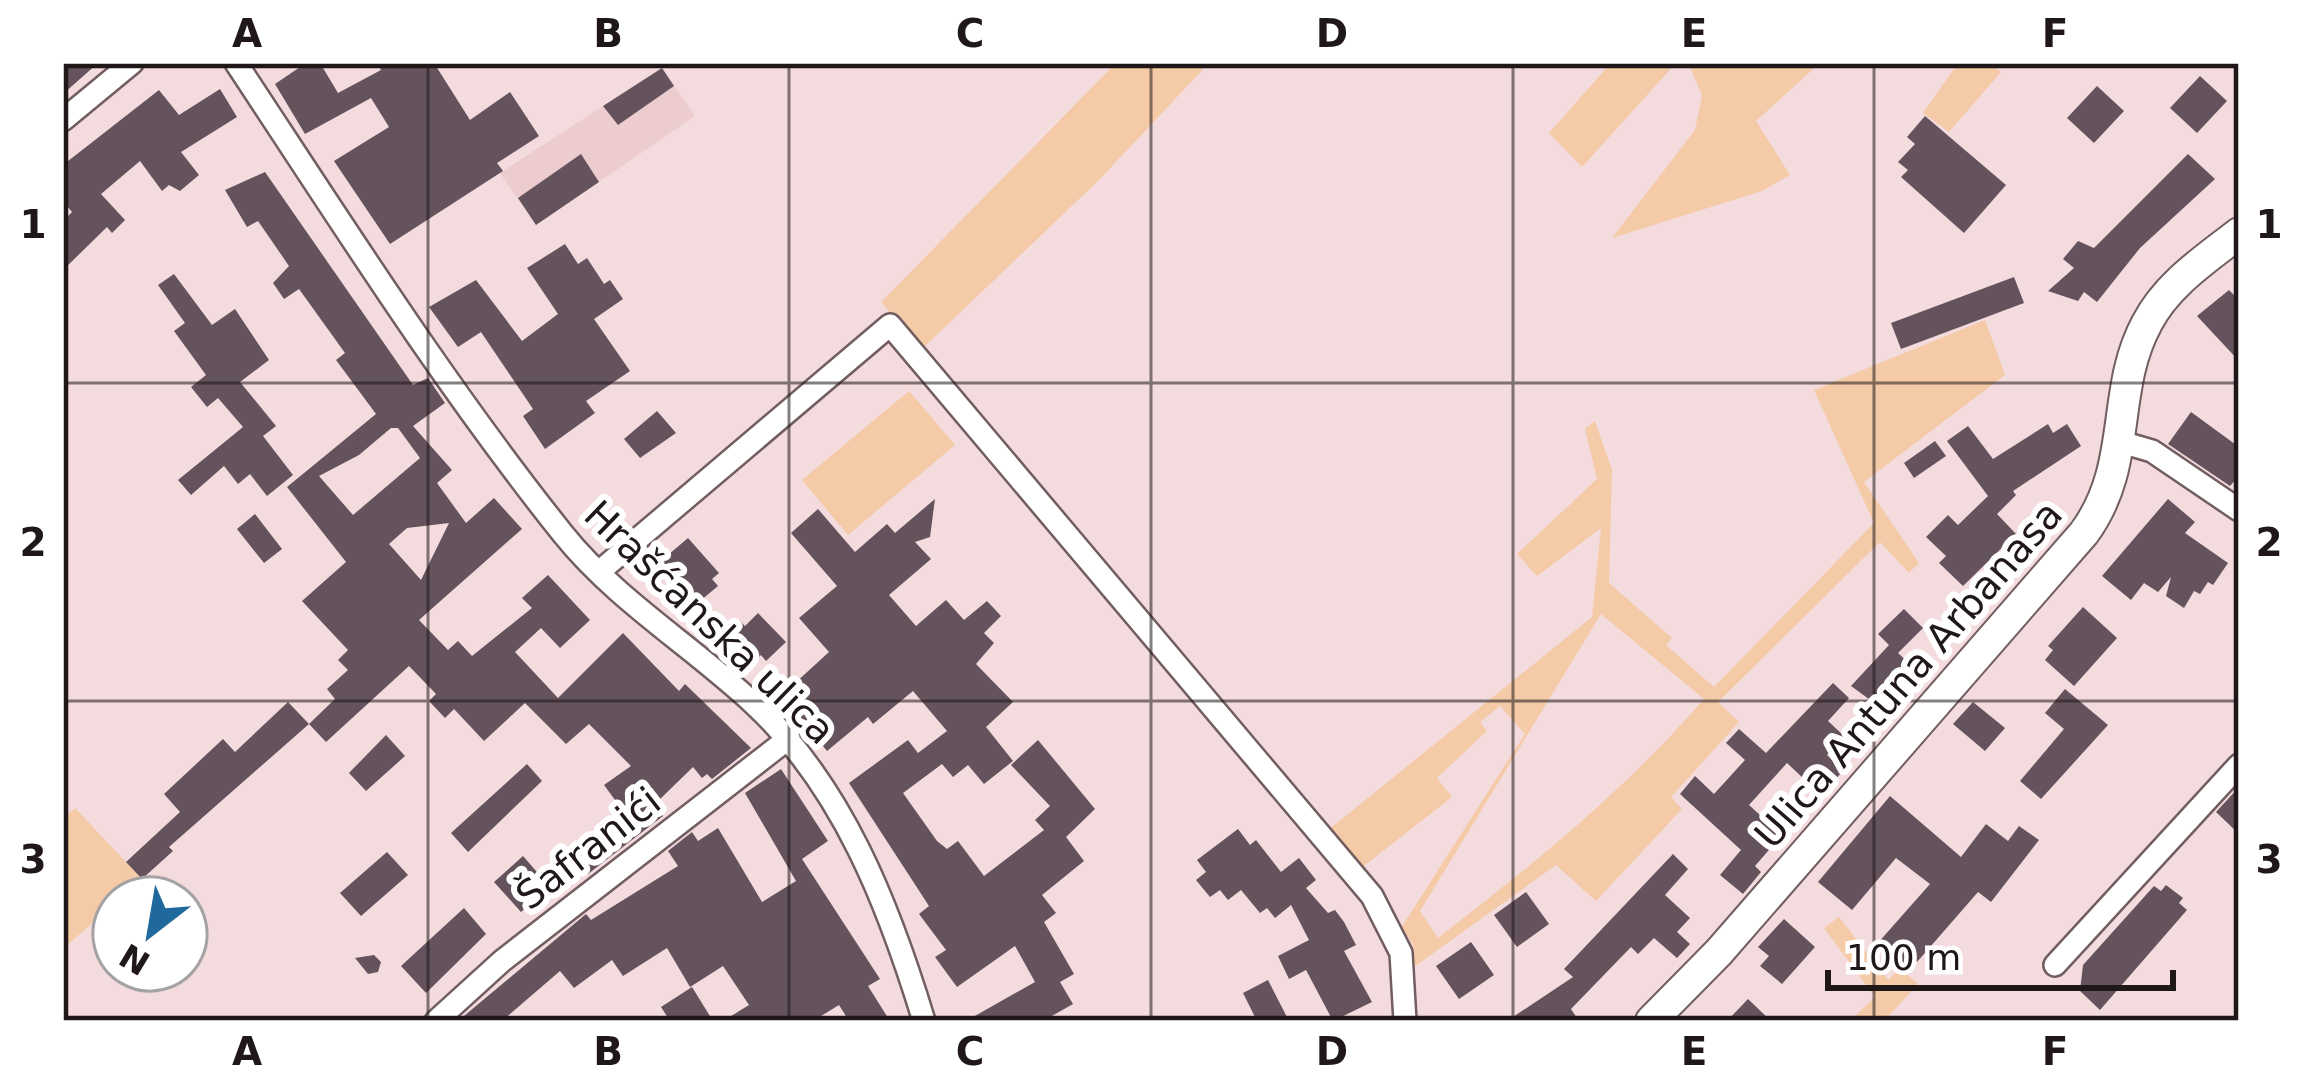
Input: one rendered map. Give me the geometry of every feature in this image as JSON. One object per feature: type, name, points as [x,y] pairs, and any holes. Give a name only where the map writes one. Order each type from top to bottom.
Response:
[{"type":"main road","name":"Ulica Antuna Arbanasa","points":[[1651,1021],[1719,952],[2070,551],[2110,490],[2130,375],[2146,324],[2171,290],[2239,233]]},
{"type":"street","points":[[63,120],[132,63]]},
{"type":"street","name":"Hrašćanska ulica","points":[[236,63],[483,429],[566,538],[788,738],[852,838],[924,1021]]},
{"type":"street","points":[[600,571],[890,326],[1372,896],[1401,953],[1405,1021]]},
{"type":"street","points":[[2121,442],[2152,451],[2239,510]]},
{"type":"street","name":"Šafranići","points":[[436,1021],[502,961],[788,738]]},
{"type":"street","points":[[2055,965],[2239,764]]},
{"type":"shaded area","points":[[1116,63],[1209,63],[1099,180],[922,349],[881,302]]},
{"type":"shaded area","points":[[1611,63],[1676,63],[1582,167],[1549,133]]},
{"type":"shaded area","points":[[1688,63],[1820,63],[1756,121],[1790,175],[1762,191],[1612,238],[1695,130],[1702,95]]},
{"type":"shaded area","points":[[1958,63],[1988,63],[2001,72],[1949,132],[1923,113]]},
{"type":"shaded area","points":[[662,68],[695,116],[536,225],[500,173]]},
{"type":"shaded area","points":[[1985,320],[2005,375],[1864,482],[1919,563],[1909,573],[1880,542],[1718,702],[1739,722],[1671,797],[1682,809],[1596,901],[1556,865],[1414,967],[1413,944],[1401,928],[1525,734],[1500,706],[1480,722],[1487,731],[1437,778],[1452,797],[1360,869],[1327,831],[1592,617],[1601,528],[1537,576],[1517,554],[1597,479],[1585,429],[1595,421],[1612,470],[1609,583],[1672,638],[1666,645],[1714,687],[1874,523],[1814,390]],"holes":[[[1601,614],[1704,699],[1577,825],[1438,938],[1420,911]]]},
{"type":"shaded area","points":[[909,391],[955,445],[848,535],[802,480]]},
{"type":"shaded area","points":[[75,808],[137,874],[90,874],[90,925],[63,949],[63,819]]},
{"type":"shaded area","points":[[1839,917],[1888,980],[1900,968],[1918,984],[1884,1021],[1850,1021],[1875,997],[1824,928]]},
{"type":"building","points":[[63,63],[98,63],[63,94]]},
{"type":"building","points":[[306,63],[320,63],[338,93],[381,70],[377,63],[434,63],[470,120],[510,92],[539,136],[497,163],[503,171],[390,244],[334,161],[389,127],[371,98],[305,134],[275,84]]},
{"type":"building","points":[[662,68],[674,86],[618,125],[603,106]]},
{"type":"building","points":[[2200,76],[2227,101],[2197,133],[2170,108]]},
{"type":"building","points":[[2097,86],[2124,111],[2094,143],[2067,118]]},
{"type":"building","points":[[220,89],[237,117],[181,152],[199,175],[180,191],[169,185],[162,191],[140,161],[101,194],[125,220],[112,233],[107,227],[63,270],[63,221],[72,212],[63,201],[63,165],[159,90],[179,115]]},
{"type":"building","points":[[1925,116],[2006,185],[1964,233],[1901,177],[1908,170],[1898,162],[1915,144],[1907,137]]},
{"type":"building","points":[[581,154],[599,182],[536,225],[518,198]]},
{"type":"building","points":[[2188,154],[2215,179],[2140,248],[2097,302],[2084,292],[2078,301],[2048,291],[2074,268],[2063,259],[2078,241],[2094,248]]},
{"type":"building","points":[[265,172],[413,385],[428,378],[445,403],[413,426],[452,470],[437,483],[466,523],[494,498],[522,529],[419,620],[448,650],[458,641],[472,656],[532,608],[522,598],[548,575],[590,620],[560,648],[541,628],[515,652],[558,698],[623,633],[679,691],[685,684],[751,748],[712,779],[707,774],[702,778],[693,767],[655,804],[663,816],[588,874],[575,857],[621,821],[612,808],[618,804],[604,785],[631,766],[589,724],[566,744],[525,703],[484,741],[454,709],[445,718],[429,701],[436,694],[409,666],[326,742],[309,724],[335,699],[327,689],[348,670],[338,660],[348,650],[302,601],[346,562],[287,487],[376,414],[336,360],[345,353],[299,289],[284,299],[273,283],[289,266],[258,221],[247,227],[225,190]],"holes":[[[391,428],[398,428],[420,458],[353,515],[319,476],[359,455]],[[449,523],[421,580],[389,544],[407,528]]]},
{"type":"building","points":[[565,244],[578,264],[587,258],[604,284],[610,280],[623,299],[594,319],[630,371],[586,401],[595,413],[545,449],[523,416],[533,409],[481,332],[458,347],[429,307],[476,280],[522,341],[558,314],[527,268]]},
{"type":"building","points":[[174,274],[212,325],[235,309],[269,360],[240,382],[276,426],[263,436],[293,475],[267,496],[250,474],[238,484],[224,466],[191,495],[178,480],[243,427],[218,398],[207,407],[191,387],[206,375],[174,331],[185,323],[158,285]]},
{"type":"building","points":[[2014,277],[2024,303],[1901,349],[1891,323]]},
{"type":"building","points":[[2229,290],[2239,300],[2239,361],[2197,316]]},
{"type":"building","points":[[657,411],[676,433],[640,458],[624,439]]},
{"type":"building","points":[[2191,412],[2239,447],[2239,476],[2230,486],[2168,444]]},
{"type":"building","points":[[2048,424],[2053,433],[2067,424],[2081,446],[2013,491],[2016,495],[1997,514],[2016,534],[1963,586],[1939,563],[1946,556],[1926,537],[1948,515],[1958,525],[1988,496],[1947,441],[1968,426],[1993,459]]},
{"type":"building","points":[[1935,441],[1946,456],[1914,478],[1904,463]]},
{"type":"building","points":[[935,499],[930,537],[915,542],[931,559],[889,595],[916,626],[946,600],[964,620],[987,601],[1001,616],[984,633],[994,643],[976,664],[1013,702],[986,727],[1013,761],[984,784],[968,765],[953,777],[942,764],[903,793],[937,841],[947,849],[958,841],[984,876],[1044,830],[1035,820],[1050,806],[1011,765],[1038,740],[1095,809],[1066,837],[1084,861],[1042,895],[1056,913],[1044,922],[1074,974],[1060,982],[1073,1004],[1043,1021],[966,1021],[1035,982],[1015,946],[957,987],[935,957],[946,950],[919,914],[929,906],[849,783],[908,740],[918,753],[947,731],[913,691],[873,724],[868,717],[827,751],[782,695],[829,652],[799,618],[837,586],[791,533],[818,509],[855,552],[887,524],[895,533]]},
{"type":"building","points":[[2168,499],[2195,522],[2185,533],[2228,563],[2213,585],[2208,582],[2200,594],[2194,591],[2184,608],[2166,596],[2171,577],[2158,592],[2144,583],[2131,600],[2102,576]]},
{"type":"building","points":[[255,514],[282,549],[264,563],[237,529]]},
{"type":"building","points":[[688,538],[719,573],[712,579],[718,586],[700,601],[694,594],[686,601],[655,566]]},
{"type":"building","points":[[2083,607],[2117,638],[2074,686],[2045,660],[2053,650],[2048,646]]},
{"type":"building","points":[[1904,609],[1923,628],[1898,653],[1923,676],[1888,713],[1851,686],[1889,645],[1878,634]]},
{"type":"building","points":[[758,613],[786,642],[766,661],[761,655],[751,665],[723,636],[739,620],[745,626]]},
{"type":"building","points":[[1833,683],[1849,698],[1828,721],[1844,736],[1827,755],[1843,771],[1821,795],[1787,763],[1749,805],[1782,835],[1755,866],[1761,872],[1743,894],[1720,875],[1741,850],[1680,794],[1695,776],[1714,794],[1745,760],[1726,743],[1739,729],[1766,753]]},
{"type":"building","points":[[2065,689],[2108,725],[2041,799],[2020,781],[2064,729],[2045,713]]},
{"type":"building","points":[[288,702],[309,724],[169,847],[173,851],[148,874],[137,874],[126,862],[180,812],[164,794],[223,739],[235,752]]},
{"type":"building","points":[[1973,702],[2005,728],[1985,751],[1953,724]]},
{"type":"building","points":[[386,735],[405,756],[366,791],[349,773]]},
{"type":"building","points":[[527,764],[542,781],[468,852],[451,833]]},
{"type":"building","points":[[781,769],[828,841],[802,859],[880,979],[868,986],[890,1021],[849,1021],[839,1005],[813,1021],[723,1021],[749,1005],[723,966],[690,987],[667,948],[623,976],[612,960],[574,988],[560,971],[502,1021],[458,1021],[586,914],[591,920],[678,866],[668,851],[692,832],[698,841],[718,828],[762,902],[796,881],[745,793]]},
{"type":"building","points":[[2239,787],[2239,834],[2216,812]]},
{"type":"building","points":[[1890,796],[1961,857],[1986,824],[2008,841],[2019,826],[2039,840],[1991,902],[1978,892],[1917,962],[1911,956],[1902,967],[1877,944],[1930,884],[1896,858],[1852,910],[1818,882]]},
{"type":"building","points":[[1238,829],[1250,845],[1256,840],[1281,872],[1299,858],[1316,880],[1306,888],[1328,913],[1335,910],[1356,945],[1344,951],[1372,1002],[1333,1021],[1306,970],[1289,979],[1278,956],[1309,940],[1291,905],[1275,918],[1267,908],[1260,913],[1241,890],[1228,900],[1220,890],[1210,897],[1196,880],[1206,872],[1197,860]]},
{"type":"building","points":[[387,852],[408,875],[361,916],[340,893]]},
{"type":"building","points":[[1673,854],[1688,869],[1665,895],[1690,918],[1677,932],[1690,944],[1677,958],[1654,938],[1638,954],[1631,947],[1571,1009],[1579,1021],[1507,1021],[1573,977],[1564,969]]},
{"type":"building","points":[[523,856],[550,887],[521,912],[494,882]]},
{"type":"building","points":[[2166,885],[2183,898],[2179,903],[2187,910],[2100,1010],[2080,991],[2083,965],[2154,886],[2161,891]]},
{"type":"building","points":[[1526,892],[1549,924],[1517,947],[1494,915]]},
{"type":"building","points":[[464,908],[486,934],[426,993],[401,966]]},
{"type":"building","points":[[1784,919],[1815,947],[1782,984],[1760,966],[1769,956],[1758,947]]},
{"type":"building","points":[[1471,942],[1494,975],[1459,999],[1436,966]]},
{"type":"building","points":[[374,955],[381,962],[378,972],[368,974],[355,958]]},
{"type":"building","points":[[1268,980],[1289,1021],[1257,1021],[1243,993]]},
{"type":"building","points":[[692,987],[713,1021],[670,1021],[661,1007]]},
{"type":"building","points":[[1748,999],[1771,1021],[1727,1021]]}]
